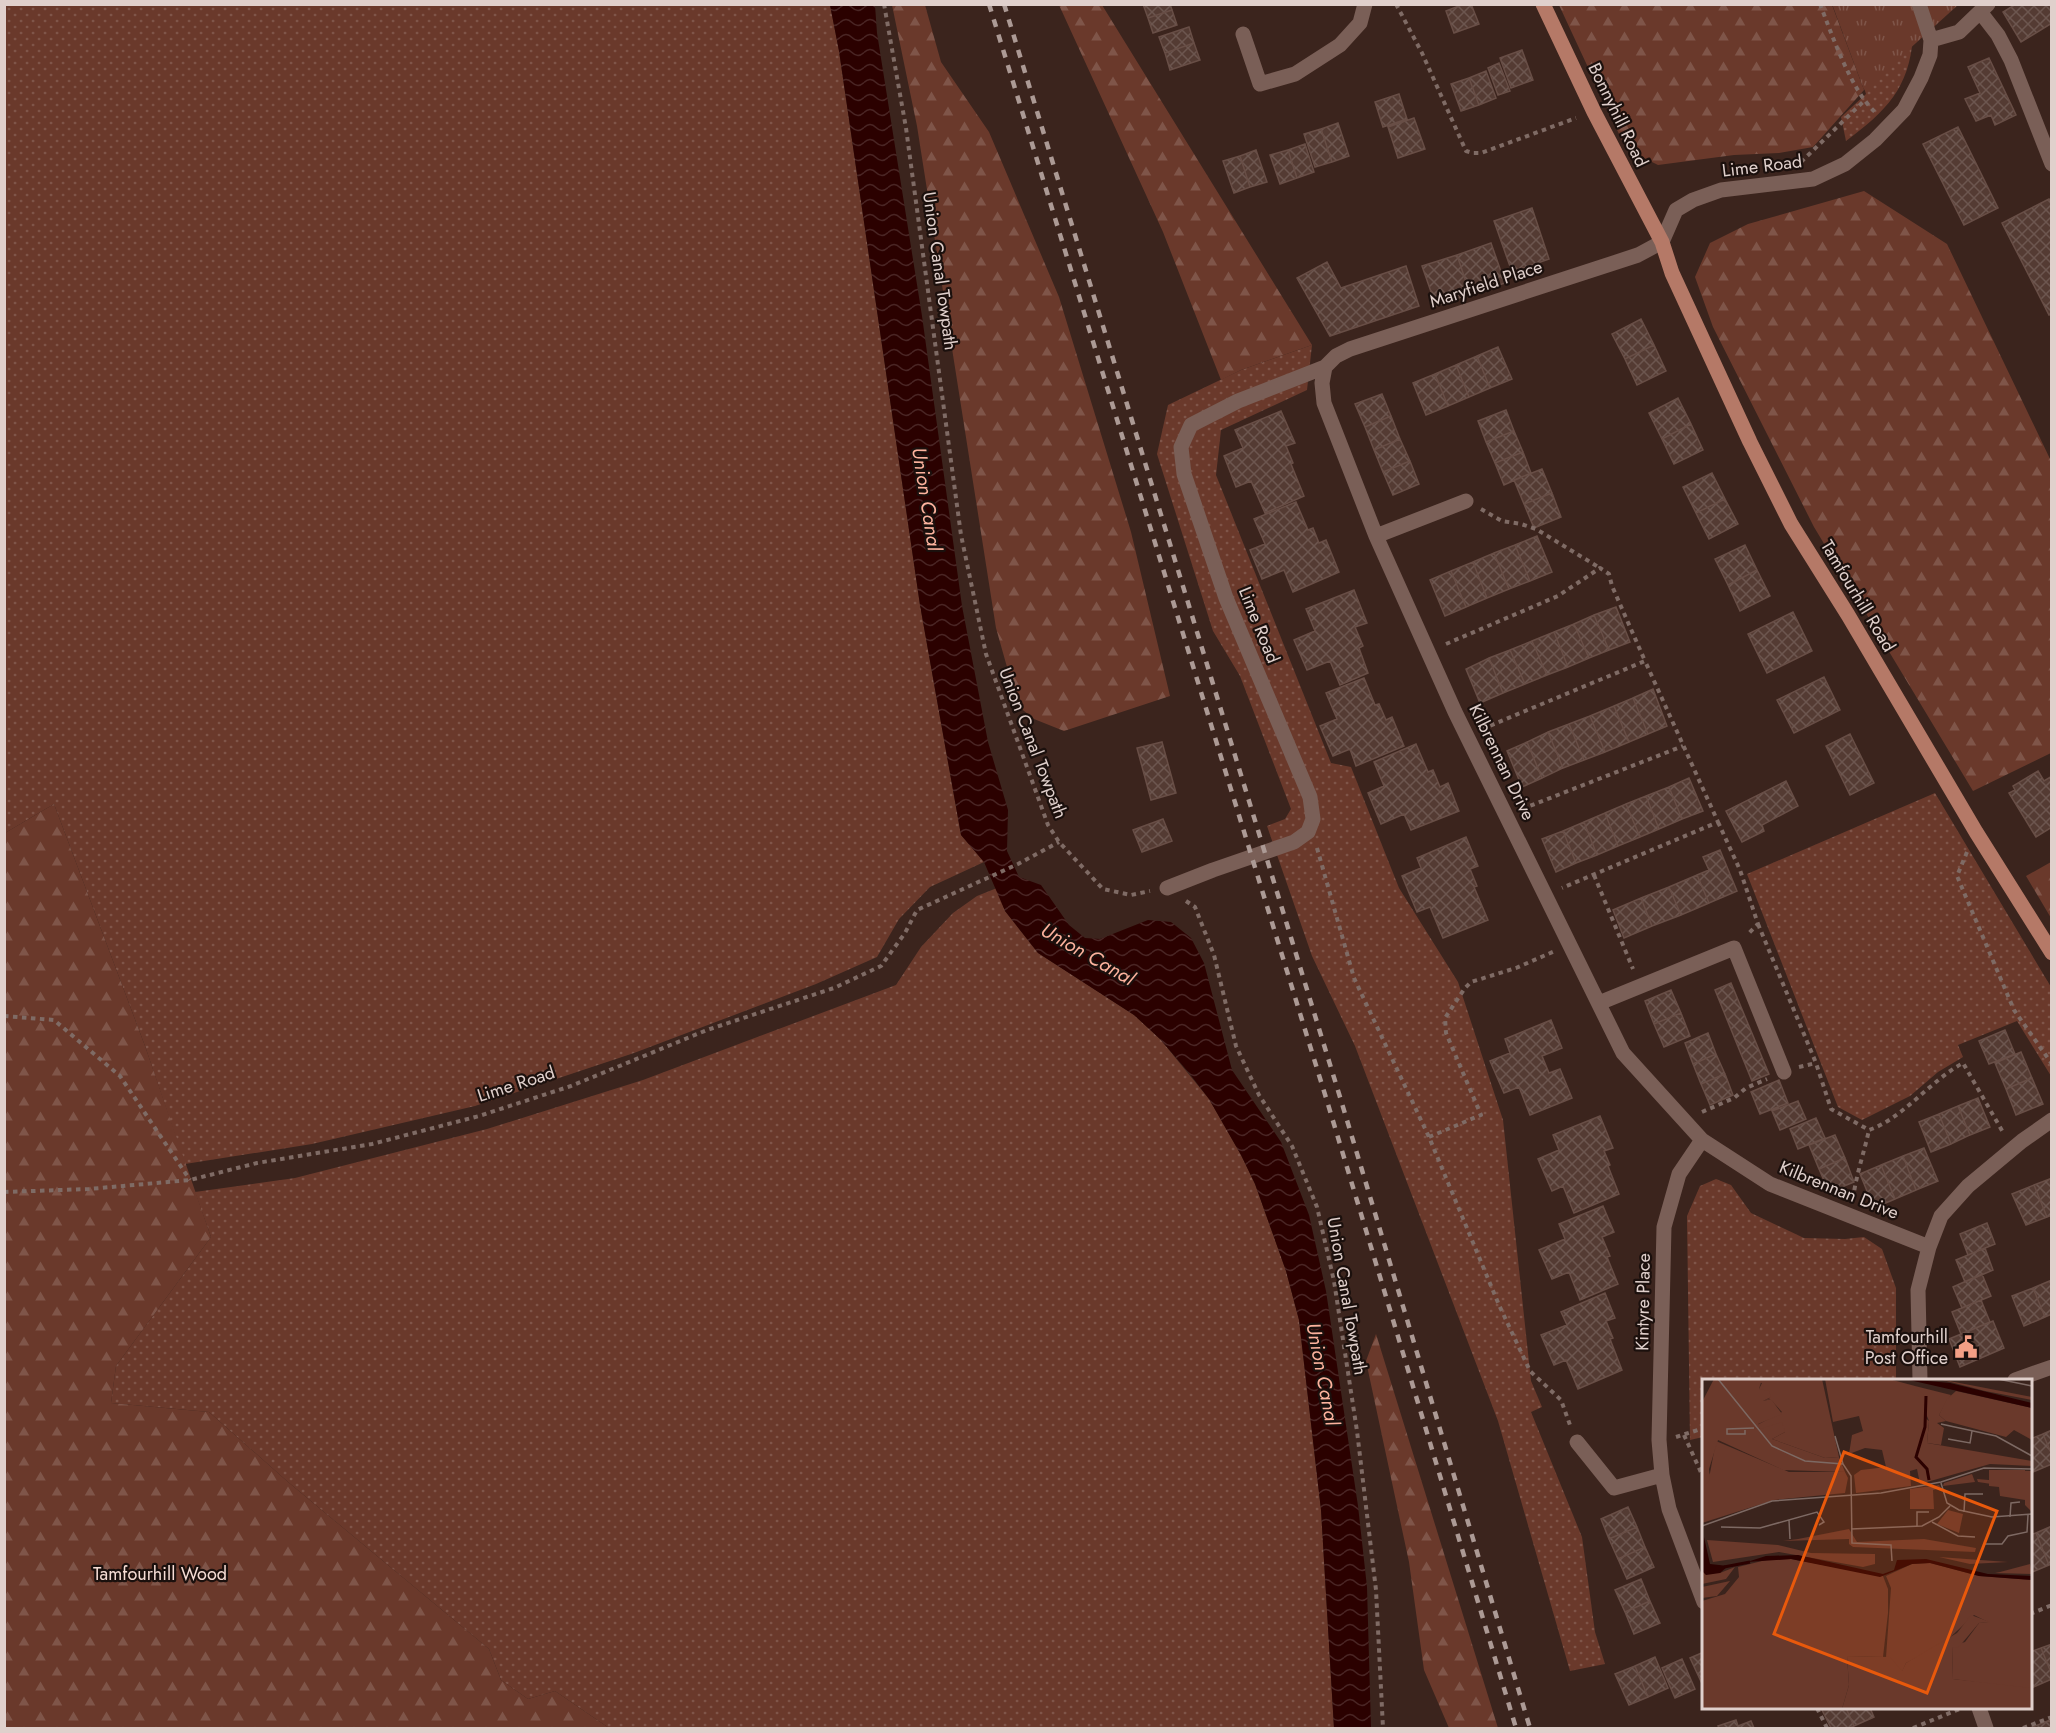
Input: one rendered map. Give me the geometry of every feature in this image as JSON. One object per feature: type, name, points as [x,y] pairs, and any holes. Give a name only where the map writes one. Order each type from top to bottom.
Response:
[{"type":"main road","name":"Bonnyhill Road","points":[[1543,4],[1594,112],[1662,242]]},
{"type":"main road","name":"Tamfourhill Road","points":[[1662,242],[1677,283],[1750,442],[1791,524],[1848,615],[1976,832],[2052,953]]},
{"type":"street","points":[[1243,34],[1260,84],[1295,74],[1340,45],[1360,23],[1365,4]]},
{"type":"street","points":[[1919,4],[1931,40],[1959,32],[1984,9],[2011,60],[2052,164]]},
{"type":"street","name":"Lime Road","points":[[1662,242],[1676,210],[1693,200],[1722,190],[1813,179],[1845,164],[1875,140],[1904,110],[1924,70],[1930,54],[1931,40]]},
{"type":"street","name":"Maryfield Place","points":[[1325,367],[1336,356],[1350,350],[1638,255],[1662,242]]},
{"type":"street","name":"Lime Road","points":[[1308,832],[1313,819],[1310,797],[1226,598],[1184,474],[1181,447],[1191,425],[1238,401],[1325,367]]},
{"type":"street","name":"Kilbrennan Drive","points":[[1325,367],[1322,383],[1324,403],[1376,536],[1467,735],[1623,1053],[1702,1140],[1770,1184],[1929,1247]]},
{"type":"street","points":[[1376,536],[1466,501]]},
{"type":"street","points":[[1167,888],[1294,842],[1308,832]]},
{"type":"street","points":[[1599,1003],[1734,948],[1784,1072]]},
{"type":"street","points":[[1920,1379],[1918,1290],[1929,1247],[1941,1216],[1968,1186],[2013,1148],[2052,1120]]},
{"type":"street","name":"Kintyre Place","points":[[1702,1140],[1679,1174],[1664,1227],[1659,1440],[1662,1475],[1669,1509],[1702,1597]]},
{"type":"street","points":[[2018,1379],[2052,1367]]},
{"type":"street","points":[[1577,1442],[1614,1488],[1662,1475]]},
{"type":"street","points":[[1980,1709],[1986,1728]]},
{"type":"path","name":"Union Canal Towpath","points":[[884,4],[906,128],[961,535],[986,654],[1048,825],[1059,842],[1103,889],[1131,895],[1167,888],[1195,907],[1214,955],[1236,1046],[1259,1095],[1292,1146],[1317,1207],[1334,1281],[1357,1431],[1376,1590],[1383,1728]]},
{"type":"path","points":[[1396,4],[1422,53],[1466,151],[1481,153],[1594,112]]},
{"type":"path","points":[[1783,184],[1806,155],[1865,99],[1843,62],[1820,4]]},
{"type":"path","points":[[1502,521],[1536,529],[1609,574],[1612,586],[1645,661],[1740,870],[1758,924],[1816,1063],[1831,1109],[1869,1130],[1883,1125],[1945,1073],[1963,1063],[2013,1148]]},
{"type":"path","points":[[1428,652],[1558,596],[1600,568]]},
{"type":"path","points":[[1467,735],[1645,661]]},
{"type":"path","points":[[1506,816],[1683,746]]},
{"type":"path","points":[[1584,879],[1718,822]]},
{"type":"path","points":[[1308,832],[1319,850],[1353,978],[1429,1137],[1499,1305],[1530,1371],[1560,1400],[1577,1442]]},
{"type":"path","points":[[1976,832],[1957,876],[2014,1010],[2052,1064]]},
{"type":"path","name":"Lime Road","points":[[4,1192],[89,1189],[190,1180],[257,1163],[372,1144],[479,1116],[571,1086],[707,1030],[834,988],[881,966],[917,910],[1018,864],[1059,842]]},
{"type":"path","points":[[1594,875],[1636,976]]},
{"type":"path","points":[[1734,948],[1758,924]]},
{"type":"path","points":[[1429,1137],[1481,1115],[1446,1033],[1445,1018],[1465,988],[1472,982],[1516,968],[1569,945]]},
{"type":"path","points":[[4,1016],[54,1020],[120,1076],[190,1180]]},
{"type":"path","points":[[1686,1122],[1707,1109],[1734,1098],[1746,1088],[1784,1072],[1816,1063]]},
{"type":"path","points":[[1851,1217],[1857,1172],[1869,1130]]},
{"type":"path","points":[[1659,1440],[1684,1436],[1702,1429]]},
{"type":"path","points":[[1684,1436],[1702,1475]]},
{"type":"path","points":[[2032,1614],[2052,1605]]},
{"type":"path","points":[[1818,1709],[1827,1728]]},
{"type":"path","points":[[1913,1728],[1958,1709]]},
{"type":"path","points":[[2023,1728],[2052,1717]]},
{"type":"green space","points":[[1832,4],[1958,5],[1864,90]]},
{"type":"green space","points":[[4,5],[830,5],[839,51],[920,605],[961,835],[984,862],[930,887],[899,919],[877,957],[816,984],[634,1053],[475,1106],[312,1144],[185,1164],[145,1046],[54,804],[5,833]]},
{"type":"green space","points":[[892,5],[925,5],[941,62],[989,132],[1059,297],[1131,532],[1170,696],[1064,731],[1034,719],[1018,706],[996,628],[917,126]]},
{"type":"green space","points":[[1059,5],[1102,5],[1312,345],[1241,370],[1221,380],[1163,232]]},
{"type":"green space","points":[[1559,5],[1832,5],[1864,90],[1813,147],[1779,153],[1734,155],[1658,165],[1626,149]]},
{"type":"green space","points":[[1837,5],[1913,37],[1911,55],[1901,85],[1884,109],[1846,141],[1841,117],[1866,94]]},
{"type":"green space","points":[[1864,191],[1947,244],[2051,461],[2051,753],[1973,791],[1814,527],[1713,327],[1695,277],[1710,243],[1748,224]]},
{"type":"green space","points":[[1312,345],[1307,390],[1221,430],[1216,475],[1331,763],[1351,767],[1399,888],[1458,982],[1503,1120],[1531,1381],[1542,1407],[1531,1412],[1582,1537],[1595,1632],[1605,1664],[1570,1671],[1498,1421],[1355,1046],[1312,956],[1267,826],[1285,819],[1291,809],[1240,676],[1213,631],[1157,454],[1168,405],[1241,370]]},
{"type":"green space","points":[[1935,793],[2051,987],[2051,1076],[2017,1021],[1958,1045],[1963,1057],[1938,1072],[1910,1096],[1862,1120],[1838,1107],[1747,874]]},
{"type":"green space","name":"Tamfourhill Wood","points":[[54,804],[145,1046],[211,1237],[116,1366],[111,1403],[209,1412],[288,1482],[489,1649],[501,1680],[528,1699],[555,1691],[609,1728],[5,1728],[5,833]]},
{"type":"green space","points":[[2051,862],[2051,918],[2026,876]]},
{"type":"green space","points":[[997,888],[1005,911],[1038,953],[1134,1015],[1160,1039],[1209,1099],[1255,1184],[1286,1271],[1299,1320],[1321,1510],[1334,1728],[609,1728],[555,1691],[528,1699],[501,1680],[489,1649],[288,1482],[209,1412],[111,1403],[116,1366],[211,1237],[195,1192],[295,1178],[487,1129],[643,1080],[896,985],[921,947],[953,913],[977,896]]},
{"type":"green space","points":[[1716,1179],[1731,1185],[1751,1213],[1804,1238],[1864,1237],[1882,1249],[1896,1288],[1896,1379],[1702,1379],[1702,1437],[1690,1440],[1687,1216],[1700,1186]]},
{"type":"green space","points":[[1376,1334],[1498,1728],[1449,1728],[1424,1670],[1409,1562],[1366,1361]]},
{"type":"water","name":"Union Canal","points":[[830,5],[875,5],[877,33],[922,316],[962,606],[988,742],[1008,810],[1007,851],[1019,877],[1041,885],[1069,925],[1085,938],[1100,939],[1148,920],[1171,922],[1191,938],[1204,963],[1232,1070],[1281,1142],[1309,1215],[1326,1291],[1358,1506],[1367,1587],[1371,1728],[1334,1728],[1321,1510],[1299,1320],[1286,1271],[1255,1184],[1209,1099],[1189,1073],[1160,1039],[1134,1015],[1038,953],[1005,911],[984,862],[961,835],[920,605],[839,51]]},
{"type":"building","points":[[1143,4],[1170,4],[1172,10],[1148,18]]},
{"type":"building","points":[[1464,4],[1471,4],[1479,24],[1454,33],[1446,11]]},
{"type":"building","points":[[2016,4],[2052,4],[2052,23],[2021,42],[2003,12]]},
{"type":"building","points":[[1172,10],[1177,25],[1153,33],[1148,18]]},
{"type":"building","points":[[1189,27],[1194,43],[1165,53],[1159,37]]},
{"type":"building","points":[[1194,43],[1200,60],[1170,70],[1165,53]]},
{"type":"building","points":[[1522,50],[1533,80],[1511,88],[1500,58]]},
{"type":"building","points":[[1989,58],[2016,115],[1995,125],[1991,115],[1976,121],[1965,99],[1980,93],[1968,67]]},
{"type":"building","points":[[1499,63],[1510,91],[1498,95],[1488,68]]},
{"type":"building","points":[[1486,71],[1496,98],[1479,105],[1469,78]]},
{"type":"building","points":[[1469,78],[1479,105],[1461,111],[1451,84]]},
{"type":"building","points":[[1399,94],[1407,119],[1383,127],[1375,102]]},
{"type":"building","points":[[1414,118],[1425,149],[1398,158],[1388,127]]},
{"type":"building","points":[[1338,123],[1349,156],[1332,162],[1321,129]]},
{"type":"building","points":[[1958,127],[1998,208],[1964,225],[1923,144]]},
{"type":"building","points":[[1321,129],[1332,162],[1315,167],[1304,134]]},
{"type":"building","points":[[1305,144],[1314,172],[1297,178],[1288,150]]},
{"type":"building","points":[[1256,150],[1267,182],[1250,187],[1240,156]]},
{"type":"building","points":[[1288,150],[1297,178],[1280,184],[1270,155]]},
{"type":"building","points":[[1240,156],[1250,187],[1234,193],[1223,161]]},
{"type":"building","points":[[2049,199],[2052,203],[2052,314],[2049,315],[2002,223]]},
{"type":"building","points":[[1532,208],[1549,259],[1512,272],[1494,221]]},
{"type":"building","points":[[1491,243],[1505,283],[1470,294],[1457,255]]},
{"type":"building","points":[[1457,255],[1470,294],[1436,306],[1422,266]]},
{"type":"building","points":[[1327,262],[1341,288],[1406,266],[1419,306],[1330,336],[1297,278]]},
{"type":"building","points":[[1641,319],[1654,345],[1625,359],[1612,334]]},
{"type":"building","points":[[1654,345],[1666,371],[1637,385],[1625,359]]},
{"type":"building","points":[[1498,347],[1512,379],[1490,388],[1477,356]]},
{"type":"building","points":[[1477,356],[1490,388],[1469,397],[1456,365]]},
{"type":"building","points":[[1456,365],[1469,397],[1448,406],[1435,374]]},
{"type":"building","points":[[1435,374],[1448,406],[1426,415],[1413,383]]},
{"type":"building","points":[[1382,394],[1391,416],[1365,427],[1355,404]]},
{"type":"building","points":[[1678,398],[1691,424],[1662,439],[1649,413]]},
{"type":"building","points":[[1506,410],[1514,431],[1486,442],[1478,421]]},
{"type":"building","points":[[1281,411],[1295,443],[1286,446],[1304,496],[1265,513],[1251,481],[1236,487],[1224,456],[1243,448],[1235,430]]},
{"type":"building","points":[[1391,416],[1400,439],[1374,450],[1365,427]]},
{"type":"building","points":[[1691,424],[1703,450],[1674,464],[1662,439]]},
{"type":"building","points":[[1514,431],[1523,452],[1495,463],[1486,442]]},
{"type":"building","points":[[1400,439],[1410,461],[1383,472],[1374,450]]},
{"type":"building","points":[[1523,452],[1531,473],[1504,485],[1495,463]]},
{"type":"building","points":[[1410,461],[1419,484],[1393,495],[1383,472]]},
{"type":"building","points":[[1542,469],[1552,493],[1524,504],[1514,480]]},
{"type":"building","points":[[1712,473],[1725,499],[1696,513],[1683,487]]},
{"type":"building","points":[[1552,493],[1561,517],[1534,528],[1524,504]]},
{"type":"building","points":[[1725,499],[1738,524],[1709,539],[1696,513]]},
{"type":"building","points":[[1296,502],[1308,530],[1313,528],[1319,543],[1326,540],[1339,572],[1293,592],[1284,570],[1262,579],[1250,550],[1265,544],[1254,519]]},
{"type":"building","points":[[1537,536],[1552,572],[1530,581],[1515,545]]},
{"type":"building","points":[[1515,545],[1530,581],[1509,589],[1494,553]]},
{"type":"building","points":[[1745,545],[1757,570],[1728,585],[1715,559]]},
{"type":"building","points":[[1494,553],[1509,589],[1487,598],[1473,562]]},
{"type":"building","points":[[1473,562],[1487,598],[1466,607],[1451,571]]},
{"type":"building","points":[[1757,570],[1770,596],[1740,611],[1728,585]]},
{"type":"building","points":[[1451,571],[1466,607],[1445,616],[1430,580]]},
{"type":"building","points":[[1354,590],[1367,623],[1355,627],[1363,646],[1359,648],[1368,673],[1340,685],[1330,661],[1307,670],[1294,640],[1315,631],[1306,609]]},
{"type":"building","points":[[1616,607],[1630,642],[1609,650],[1594,615]]},
{"type":"building","points":[[1793,612],[1812,651],[1767,673],[1748,634]]},
{"type":"building","points":[[1594,615],[1609,650],[1589,658],[1574,624]]},
{"type":"building","points":[[1574,624],[1589,658],[1568,667],[1554,632]]},
{"type":"building","points":[[1554,632],[1568,667],[1547,675],[1532,641]]},
{"type":"building","points":[[1532,641],[1547,675],[1525,684],[1510,650]]},
{"type":"building","points":[[1510,650],[1525,684],[1503,693],[1489,658]]},
{"type":"building","points":[[1489,658],[1503,693],[1480,703],[1466,669]]},
{"type":"building","points":[[1824,677],[1840,710],[1794,733],[1777,700]]},
{"type":"building","points":[[1364,678],[1375,705],[1379,704],[1386,720],[1392,717],[1404,746],[1356,766],[1350,749],[1333,756],[1320,726],[1337,719],[1326,693]]},
{"type":"building","points":[[1653,689],[1667,726],[1648,734],[1633,698]]},
{"type":"building","points":[[1633,698],[1648,734],[1629,742],[1614,706]]},
{"type":"building","points":[[1614,706],[1629,742],[1605,752],[1590,716]]},
{"type":"building","points":[[1590,716],[1605,752],[1584,760],[1569,724]]},
{"type":"building","points":[[1569,724],[1584,760],[1563,768],[1548,732]]},
{"type":"building","points":[[1548,732],[1563,768],[1542,778],[1527,742]]},
{"type":"building","points":[[1850,734],[1874,783],[1850,795],[1826,746]]},
{"type":"building","points":[[1162,742],[1176,793],[1151,800],[1137,748]]},
{"type":"building","points":[[1527,742],[1542,778],[1522,787],[1507,751]]},
{"type":"building","points":[[1416,744],[1428,772],[1433,770],[1440,787],[1448,783],[1459,811],[1411,830],[1404,814],[1381,824],[1368,793],[1384,786],[1374,762]]},
{"type":"building","points":[[2038,771],[2044,781],[2052,776],[2052,827],[2036,837],[2009,793],[2015,790],[2013,786]]},
{"type":"building","points":[[1689,778],[1703,811],[1682,819],[1669,787]]},
{"type":"building","points":[[1786,781],[1798,806],[1762,825],[1764,831],[1742,842],[1726,811]]},
{"type":"building","points":[[1669,787],[1682,819],[1659,829],[1646,796]]},
{"type":"building","points":[[1646,796],[1659,829],[1640,837],[1626,804]]},
{"type":"building","points":[[1626,804],[1640,837],[1618,846],[1605,813]]},
{"type":"building","points":[[1605,813],[1618,846],[1597,855],[1584,822]]},
{"type":"building","points":[[1163,819],[1172,841],[1142,852],[1133,830]]},
{"type":"building","points":[[1584,822],[1597,855],[1576,863],[1563,831]]},
{"type":"building","points":[[1563,831],[1576,863],[1556,872],[1542,839]]},
{"type":"building","points":[[1466,837],[1478,866],[1470,869],[1477,886],[1474,887],[1488,920],[1443,938],[1430,907],[1417,912],[1402,876],[1421,868],[1417,858]]},
{"type":"building","points":[[1720,850],[1737,891],[1709,903],[1697,875],[1709,870],[1703,857]]},
{"type":"building","points":[[1697,875],[1709,903],[1681,915],[1669,887]]},
{"type":"building","points":[[1669,887],[1681,915],[1652,926],[1641,898]]},
{"type":"building","points":[[1641,898],[1652,926],[1624,938],[1613,910]]},
{"type":"building","points":[[1731,983],[1769,1074],[1752,1081],[1715,990]]},
{"type":"building","points":[[1671,990],[1681,1013],[1654,1024],[1645,1001]]},
{"type":"building","points":[[1681,1013],[1690,1036],[1664,1047],[1654,1024]]},
{"type":"building","points":[[1551,1020],[1562,1048],[1542,1056],[1549,1073],[1560,1069],[1572,1098],[1530,1115],[1519,1087],[1504,1093],[1490,1061],[1510,1053],[1505,1039]]},
{"type":"building","points":[[2005,1030],[2015,1054],[1989,1064],[1979,1041]]},
{"type":"building","points":[[1708,1033],[1716,1054],[1693,1064],[1685,1043]]},
{"type":"building","points":[[2021,1052],[2032,1078],[2006,1089],[1995,1063]]},
{"type":"building","points":[[1716,1054],[1725,1074],[1701,1084],[1693,1064]]},
{"type":"building","points":[[1725,1074],[1733,1095],[1710,1105],[1701,1084]]},
{"type":"building","points":[[2032,1078],[2043,1104],[2016,1115],[2006,1089]]},
{"type":"building","points":[[1779,1080],[1788,1103],[1760,1114],[1751,1092]]},
{"type":"building","points":[[1978,1098],[1990,1127],[1970,1135],[1958,1106]]},
{"type":"building","points":[[1798,1101],[1806,1119],[1780,1130],[1772,1111]]},
{"type":"building","points":[[1958,1106],[1970,1135],[1951,1144],[1939,1114]]},
{"type":"building","points":[[1939,1114],[1951,1144],[1931,1152],[1919,1122]]},
{"type":"building","points":[[1600,1116],[1613,1148],[1604,1151],[1619,1194],[1574,1213],[1563,1186],[1552,1191],[1538,1159],[1559,1150],[1553,1135]]},
{"type":"building","points":[[1816,1118],[1825,1138],[1798,1149],[1790,1129]]},
{"type":"building","points":[[1835,1135],[1845,1158],[1819,1169],[1809,1145]]},
{"type":"building","points":[[1924,1148],[1938,1181],[1916,1190],[1903,1156]]},
{"type":"building","points":[[1903,1156],[1916,1190],[1895,1199],[1881,1165]]},
{"type":"building","points":[[1845,1158],[1854,1182],[1829,1192],[1819,1169]]},
{"type":"building","points":[[1881,1165],[1895,1199],[1874,1208],[1860,1174]]},
{"type":"building","points":[[2052,1178],[2052,1215],[2047,1217],[2034,1185]]},
{"type":"building","points":[[2034,1185],[2047,1217],[2026,1225],[2012,1194]]},
{"type":"building","points":[[1603,1206],[1614,1232],[1602,1237],[1618,1284],[1580,1300],[1569,1272],[1552,1279],[1539,1250],[1565,1239],[1559,1224]]},
{"type":"building","points":[[1987,1223],[1995,1244],[1968,1255],[1960,1234]]},
{"type":"building","points":[[1985,1248],[1993,1270],[1965,1282],[1956,1260]]},
{"type":"building","points":[[1982,1274],[1991,1296],[1962,1308],[1953,1287]]},
{"type":"building","points":[[2052,1280],[2052,1314],[2045,1317],[2033,1288]]},
{"type":"building","points":[[2033,1288],[2045,1317],[2024,1326],[2012,1296]]},
{"type":"building","points":[[1605,1293],[1615,1318],[1606,1321],[1622,1370],[1578,1389],[1566,1360],[1554,1365],[1541,1335],[1567,1325],[1561,1312]]},
{"type":"building","points":[[1981,1300],[1990,1322],[1961,1334],[1952,1312]]},
{"type":"building","points":[[1993,1321],[2004,1348],[1960,1367],[1949,1339]]},
{"type":"building","points":[[2052,1430],[2052,1455],[2043,1434]]},
{"type":"building","points":[[2043,1434],[2052,1455],[2052,1464],[2033,1472],[2032,1470],[2032,1438]]},
{"type":"building","points":[[1628,1507],[1637,1527],[1609,1539],[1601,1519]]},
{"type":"building","points":[[2052,1526],[2052,1564],[2049,1565],[2036,1533]]},
{"type":"building","points":[[1637,1527],[1645,1547],[1618,1559],[1609,1539]]},
{"type":"building","points":[[2036,1533],[2049,1565],[2032,1572],[2032,1534]]},
{"type":"building","points":[[1645,1547],[1654,1567],[1627,1579],[1618,1559]]},
{"type":"building","points":[[1641,1579],[1650,1601],[1625,1612],[1615,1590]]},
{"type":"building","points":[[1650,1601],[1660,1623],[1634,1634],[1625,1612]]},
{"type":"building","points":[[2052,1644],[2052,1675],[2041,1648]]},
{"type":"building","points":[[2041,1648],[2052,1679],[2032,1688],[2032,1651]]},
{"type":"building","points":[[1702,1653],[1702,1684],[1690,1658]]},
{"type":"building","points":[[1655,1657],[1668,1688],[1648,1697],[1635,1666]]},
{"type":"building","points":[[1682,1659],[1695,1689],[1675,1698],[1662,1668]]},
{"type":"building","points":[[1635,1666],[1648,1697],[1629,1705],[1615,1674]]},
{"type":"building","points":[[1822,1709],[1846,1709],[1854,1726],[1831,1728]]},
{"type":"building","points":[[1846,1709],[1870,1709],[1874,1717],[1854,1726]]},
{"type":"building","points":[[1736,1720],[1738,1726],[1751,1721],[1754,1728],[1719,1728],[1718,1726]]},
{"type":"building","points":[[2050,1720],[2052,1728],[2030,1728]]},
{"type":"railway","points":[[989,4],[1327,1101],[1516,1728]]},
{"type":"railway","points":[[1004,4],[1340,1097],[1530,1728]]},
{"type":"place","name":"Tamfourhill Post Office","points":[[1966,1347]]}]
